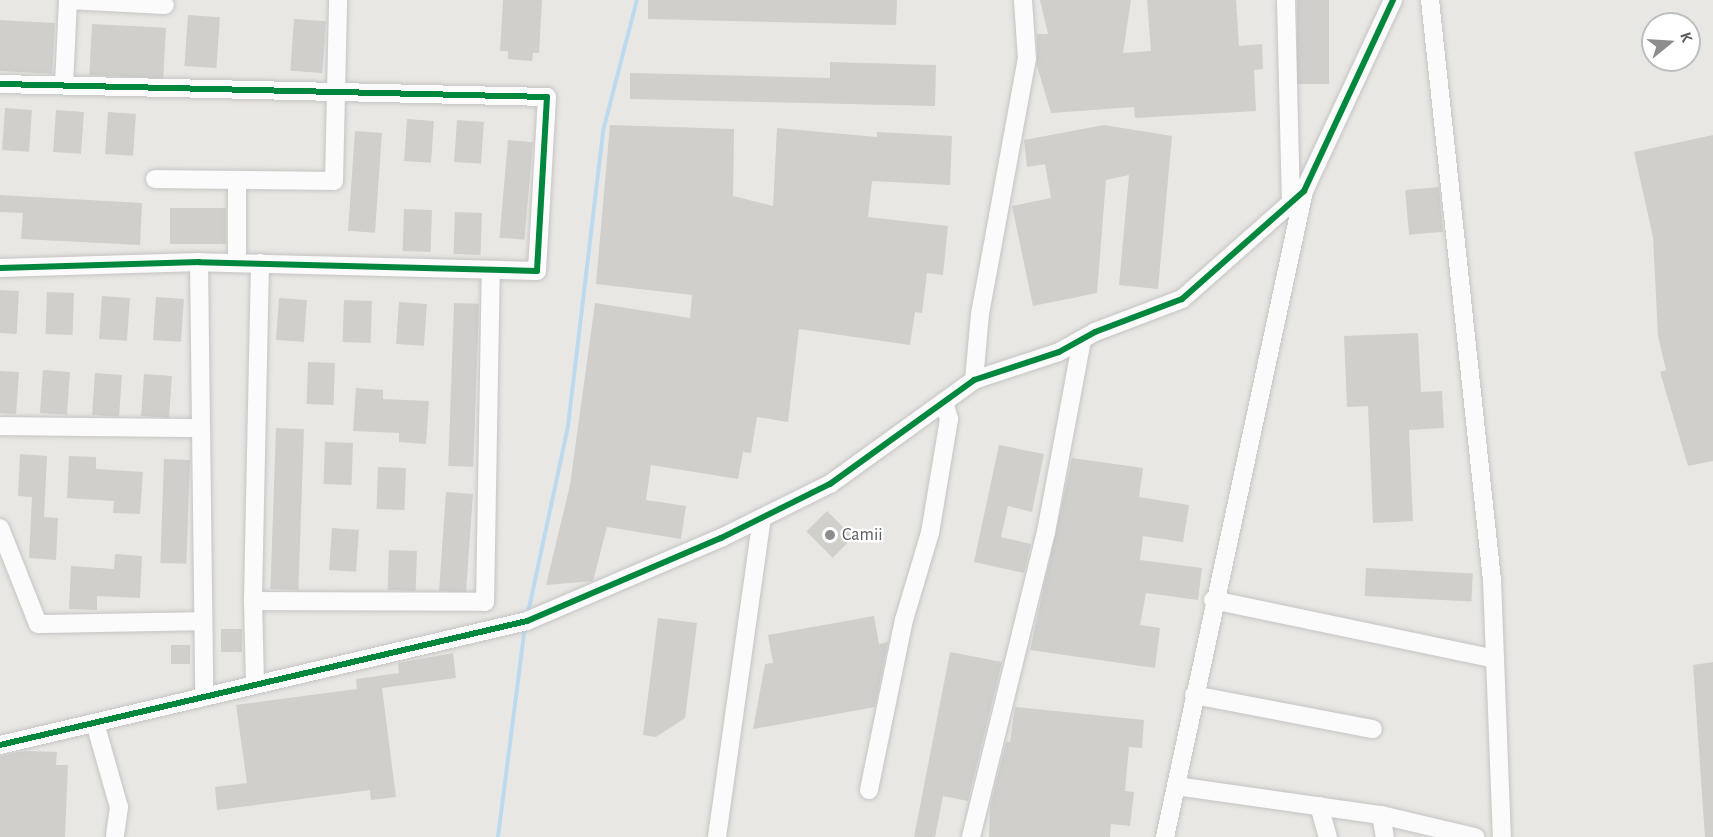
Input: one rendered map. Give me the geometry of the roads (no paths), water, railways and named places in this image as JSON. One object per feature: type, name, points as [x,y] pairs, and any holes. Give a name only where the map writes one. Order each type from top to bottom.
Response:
[{"type":"street","points":[[64,86],[68,0],[165,5]]},
{"type":"street","points":[[155,179],[334,181],[338,0]]},
{"type":"street","points":[[974,380],[1027,59],[1023,0]]},
{"type":"street","points":[[1286,0],[1298,197]]},
{"type":"street","points":[[1166,837],[1298,197],[1393,0]]},
{"type":"street","points":[[1430,0],[1492,579],[1502,837]]},
{"type":"street","points":[[0,84],[546,97],[537,271],[237,262],[0,268]]},
{"type":"street","points":[[237,180],[237,262]]},
{"type":"street","points":[[0,745],[522,622],[762,518],[830,484],[974,380],[1059,352],[1082,339],[1182,299],[1298,197]]},
{"type":"street","points":[[199,262],[204,696]]},
{"type":"street","points":[[255,684],[253,601],[260,263]]},
{"type":"street","points":[[253,601],[485,602],[490,270]]},
{"type":"street","points":[[971,837],[1046,532],[1082,339]]},
{"type":"street","points":[[869,790],[904,620],[930,533],[948,420],[944,402]]},
{"type":"street","points":[[0,426],[201,428]]},
{"type":"street","points":[[717,837],[762,518]]},
{"type":"street","points":[[0,528],[38,624],[203,621]]},
{"type":"street","points":[[1214,600],[1495,659]]},
{"type":"street","points":[[1194,694],[1372,729]]},
{"type":"street","points":[[95,723],[119,807],[115,837]]},
{"type":"street","points":[[1176,786],[1381,815],[1475,837]]},
{"type":"street","points":[[1320,806],[1328,837]]},
{"type":"street","points":[[1381,815],[1385,837]]},
{"type":"waterway","points":[[528,613],[568,426],[603,131],[637,0]]},
{"type":"waterway","points":[[498,837],[525,627]]},
{"type":"place","name":"Camii","points":[[830,535]]}]
